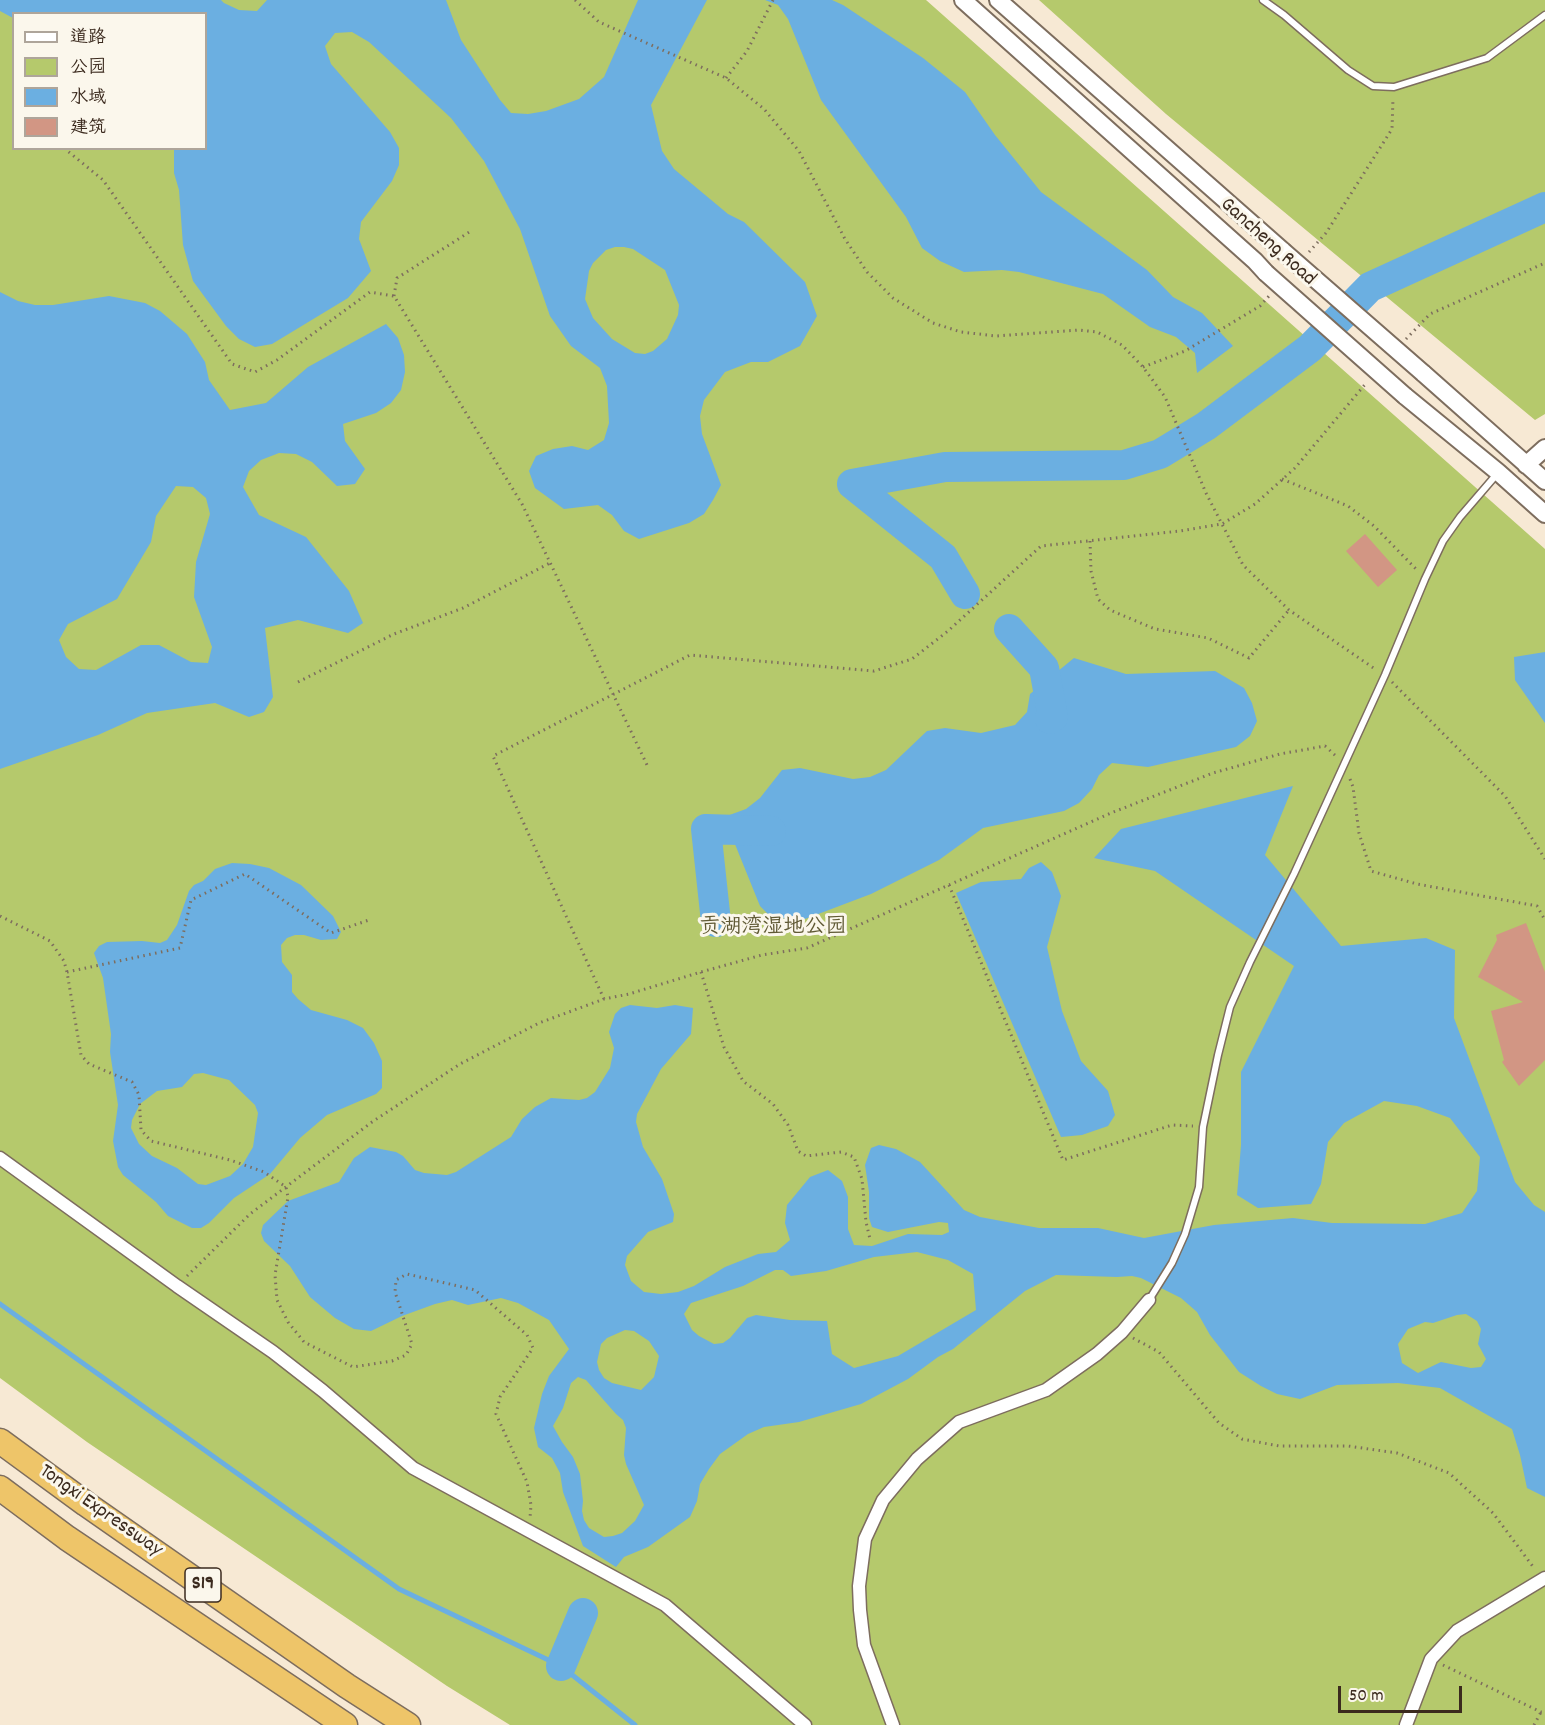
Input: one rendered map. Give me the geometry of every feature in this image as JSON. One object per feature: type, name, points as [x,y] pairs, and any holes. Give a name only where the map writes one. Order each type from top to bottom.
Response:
[{"type":"highway","name":"Tongxi Expressway","points":[[0,1441],[327,1672],[408,1725]]},
{"type":"highway","name":"Tongxi Expressway","points":[[0,1488],[67,1538],[345,1725]]},
{"type":"street","name":"Gancheng Road","points":[[963,0],[1405,396],[1498,472],[1545,514]]},
{"type":"street","name":"Gancheng Road","points":[[998,0],[1545,481]]},
{"type":"street","points":[[1528,466],[1545,448]]},
{"type":"street","points":[[1528,466],[1545,452]]},
{"type":"street","points":[[0,1158],[290,1365],[413,1468],[665,1605],[805,1725]]},
{"type":"street","points":[[893,1725],[864,1645],[860,1610],[859,1586],[865,1539],[883,1500],[917,1459],[959,1422],[1046,1390],[1097,1354],[1122,1332],[1149,1300]]},
{"type":"street","points":[[1406,1725],[1431,1659],[1457,1631],[1544,1579]]},
{"type":"lane","points":[[1263,0],[1348,70],[1373,86],[1394,87],[1487,58],[1545,15]]},
{"type":"lane","points":[[1149,1300],[1181,1244],[1199,1187],[1203,1127],[1230,1007],[1385,675],[1443,541],[1498,472]]},
{"type":"path","points":[[575,0],[599,22],[726,78],[764,109],[799,151],[844,239],[867,272],[893,298],[933,323],[962,332],[996,336],[1079,330],[1097,332],[1122,345],[1143,367],[1165,397],[1206,493]]},
{"type":"path","points":[[726,78],[747,51],[773,0]]},
{"type":"path","points":[[1304,257],[1326,233],[1392,129],[1394,87]]},
{"type":"path","points":[[66,150],[103,180],[232,364],[255,372],[277,360],[370,292],[394,296]]},
{"type":"path","points":[[471,231],[397,278],[394,296],[522,504],[648,767]]},
{"type":"path","points":[[1405,340],[1430,314],[1545,263]]},
{"type":"path","points":[[1143,367],[1185,351],[1260,306],[1275,290]]},
{"type":"path","points":[[604,999],[493,756],[690,655],[874,670],[912,659],[948,631],[1041,546],[1180,531],[1222,524],[1255,504],[1295,468],[1373,376]]},
{"type":"path","points":[[1282,479],[1348,506],[1374,526],[1425,579]]},
{"type":"path","points":[[1090,541],[1090,571],[1098,600],[1110,610],[1155,629],[1208,638],[1249,658],[1289,610]]},
{"type":"path","points":[[298,682],[394,633],[464,608],[550,563]]},
{"type":"path","points":[[177,1286],[250,1214],[372,1122],[460,1064],[539,1023],[604,999],[629,994],[762,955],[807,948],[1111,813],[1213,773],[1280,754],[1325,747],[1344,764],[1353,787],[1359,833],[1371,871],[1417,884],[1537,906],[1545,920]]},
{"type":"path","points":[[67,972],[180,948],[190,900],[245,874],[331,933],[369,920]]},
{"type":"path","points":[[949,885],[1064,1160],[1172,1125],[1203,1127]]},
{"type":"path","points":[[0,916],[50,941],[64,961],[81,1055],[89,1064],[132,1082],[139,1095],[141,1130],[151,1141],[230,1160],[264,1172],[286,1187],[288,1197],[275,1275],[277,1300],[288,1322],[304,1342],[353,1367],[392,1361],[406,1355],[412,1344],[395,1292],[396,1280],[407,1274],[475,1290],[527,1335],[533,1348],[500,1397],[496,1414],[526,1482],[531,1505],[528,1530]]},
{"type":"path","points":[[701,972],[724,1047],[743,1081],[773,1104],[788,1125],[798,1151],[806,1156],[841,1152],[854,1157],[862,1179],[870,1239]]},
{"type":"path","points":[[1122,1332],[1159,1352],[1219,1423],[1242,1439],[1279,1446],[1348,1446],[1397,1453],[1449,1473],[1493,1513],[1544,1579]]},
{"type":"path","points":[[1431,1659],[1543,1712],[1533,1725]]},
{"type":"green space","name":"贡湖湾湿地公园","points":[[0,0],[926,0],[1545,549],[1545,1725],[510,1725],[447,1686],[87,1442],[0,1378]]},
{"type":"green space","points":[[1039,0],[1545,0],[1545,414],[1535,420],[1166,114]]},
{"type":"water","points":[[0,0],[221,0],[239,10],[257,11],[267,0],[446,0],[461,40],[500,100],[511,113],[528,114],[546,111],[579,99],[604,77],[638,0],[707,0],[651,105],[662,151],[674,169],[728,214],[744,222],[805,282],[817,316],[800,346],[768,362],[751,362],[725,372],[704,400],[700,416],[702,434],[721,485],[704,514],[689,523],[639,539],[624,531],[612,515],[598,505],[564,509],[535,488],[529,471],[536,456],[553,449],[572,446],[588,450],[604,440],[609,423],[607,386],[600,368],[571,346],[550,316],[520,229],[484,161],[451,118],[369,42],[352,32],[335,33],[325,46],[331,64],[390,132],[399,148],[399,165],[392,181],[361,222],[359,239],[371,271],[348,298],[272,344],[255,347],[239,339],[226,326],[193,281],[183,245],[179,190],[174,173],[174,150],[207,150],[207,12],[12,12],[12,17],[0,11]],"holes":[[[615,247],[633,249],[665,270],[679,305],[678,315],[667,339],[653,351],[645,354],[635,353],[612,339],[593,318],[585,299],[589,271],[593,263],[606,250]]]},
{"type":"water","points":[[765,0],[832,0],[923,58],[965,92],[995,135],[1041,192],[1147,270],[1173,297],[1202,313],[1233,346],[1197,373],[1195,353],[1176,337],[1150,327],[1103,294],[1019,272],[1002,270],[964,272],[940,261],[922,248],[906,217],[821,100],[788,19],[778,5]]},
{"type":"water","points":[[0,292],[18,301],[35,305],[53,305],[109,296],[145,303],[160,311],[187,334],[205,362],[209,380],[230,410],[266,403],[308,367],[386,324],[398,338],[404,355],[405,372],[401,390],[391,403],[376,413],[343,424],[345,441],[365,469],[355,484],[337,486],[312,462],[296,454],[279,453],[261,460],[249,471],[243,487],[259,515],[306,537],[349,591],[363,623],[348,633],[298,620],[265,628],[273,697],[264,712],[249,717],[215,703],[147,713],[98,735],[0,769]],"holes":[[[176,486],[193,487],[206,498],[210,514],[196,562],[194,597],[212,647],[208,663],[191,662],[159,645],[141,645],[96,670],[79,669],[66,657],[59,640],[68,624],[117,599],[151,542],[156,516]]]},
{"type":"water","points":[[1545,652],[1545,723],[1515,680],[1514,657]]},
{"type":"water","points":[[1074,658],[1126,674],[1215,671],[1244,688],[1252,703],[1257,721],[1250,736],[1236,747],[1148,767],[1112,763],[1099,775],[1092,789],[1079,803],[1064,811],[983,828],[939,860],[871,894],[805,919],[772,918],[760,906],[724,817],[746,809],[760,798],[782,770],[800,768],[853,779],[870,777],[886,770],[927,731],[945,728],[981,733],[1015,725],[1027,712],[1030,694]]},
{"type":"water","points":[[1293,786],[1265,855],[1341,946],[1426,938],[1455,950],[1454,1018],[1515,1182],[1534,1205],[1545,1212],[1545,1497],[1527,1488],[1512,1429],[1440,1388],[1398,1383],[1337,1385],[1300,1399],[1277,1394],[1239,1372],[1210,1335],[1197,1312],[1181,1298],[1141,1278],[1132,1276],[1056,1275],[1025,1291],[953,1349],[908,1379],[861,1404],[799,1422],[764,1427],[748,1434],[720,1454],[709,1469],[700,1484],[697,1501],[690,1517],[648,1547],[624,1557],[616,1567],[583,1546],[563,1492],[560,1473],[552,1458],[538,1447],[534,1428],[542,1394],[549,1376],[569,1349],[549,1320],[518,1303],[501,1298],[468,1305],[452,1300],[402,1316],[371,1331],[354,1329],[335,1318],[310,1297],[290,1266],[264,1241],[261,1233],[263,1225],[288,1201],[339,1182],[354,1158],[370,1147],[396,1152],[403,1156],[415,1170],[447,1175],[456,1172],[511,1137],[522,1119],[535,1107],[551,1098],[579,1100],[587,1098],[595,1092],[610,1068],[614,1048],[609,1032],[615,1014],[621,1008],[630,1005],[657,1008],[675,1005],[693,1008],[691,1034],[661,1069],[637,1114],[636,1122],[643,1147],[662,1179],[674,1214],[673,1222],[648,1232],[627,1256],[625,1265],[631,1281],[644,1292],[661,1294],[678,1292],[694,1286],[725,1267],[758,1254],[776,1252],[790,1240],[785,1223],[787,1205],[810,1177],[828,1170],[842,1181],[848,1197],[848,1229],[854,1245],[872,1246],[908,1234],[942,1235],[949,1232],[948,1223],[939,1222],[888,1232],[872,1227],[869,1218],[869,1192],[865,1165],[871,1148],[879,1145],[896,1149],[920,1162],[964,1210],[980,1217],[1039,1228],[1098,1228],[1144,1238],[1214,1225],[1293,1218],[1332,1223],[1425,1224],[1462,1213],[1477,1191],[1480,1157],[1450,1118],[1417,1106],[1384,1101],[1344,1123],[1328,1142],[1321,1184],[1311,1204],[1258,1208],[1237,1195],[1241,1145],[1241,1072],[1294,966],[1155,871],[1094,858],[1121,829]],"holes":[[[917,1252],[948,1260],[973,1274],[976,1310],[898,1356],[854,1368],[832,1354],[827,1321],[790,1320],[756,1315],[747,1318],[723,1343],[714,1344],[692,1330],[684,1314],[691,1303],[743,1286],[775,1270],[783,1270],[791,1276],[826,1271],[874,1257]],[[1466,1314],[1477,1321],[1481,1329],[1478,1344],[1486,1359],[1481,1367],[1471,1368],[1441,1362],[1418,1373],[1402,1363],[1398,1344],[1408,1329],[1425,1322],[1433,1323]],[[625,1330],[634,1331],[649,1341],[659,1356],[654,1377],[641,1390],[612,1383],[604,1378],[597,1362],[601,1344],[607,1338]],[[578,1377],[586,1380],[623,1420],[626,1428],[624,1455],[626,1464],[644,1505],[635,1521],[622,1533],[613,1536],[604,1537],[589,1528],[584,1520],[580,1474],[573,1457],[553,1426],[563,1408],[571,1383]]]},
{"type":"water","points":[[1041,862],[1052,872],[1061,896],[1047,947],[1062,1011],[1081,1061],[1108,1091],[1115,1115],[1108,1126],[1082,1135],[1061,1137],[956,893],[981,882],[1021,879],[1029,868]]},
{"type":"water","points":[[232,863],[269,868],[301,885],[333,916],[341,932],[337,939],[321,940],[304,935],[287,938],[281,945],[282,962],[292,975],[292,992],[311,1010],[347,1020],[363,1028],[374,1043],[382,1061],[382,1088],[376,1094],[327,1115],[300,1138],[270,1174],[234,1198],[209,1223],[201,1228],[192,1228],[168,1216],[156,1202],[123,1175],[118,1167],[113,1141],[118,1105],[110,1052],[111,1034],[103,978],[94,953],[99,946],[107,942],[160,943],[167,940],[177,925],[189,891],[215,869]],"holes":[[[203,1073],[229,1080],[255,1105],[258,1113],[253,1147],[243,1164],[230,1176],[206,1185],[198,1184],[177,1168],[152,1156],[139,1144],[131,1128],[132,1120],[140,1104],[157,1091],[182,1087],[194,1074]]]},
{"type":"building","points":[[1365,534],[1397,570],[1378,587],[1346,551]]},
{"type":"building","points":[[1526,923],[1545,972],[1545,1060],[1519,1086],[1502,1062],[1504,1060],[1491,1011],[1523,1002],[1478,977],[1497,940],[1496,935]]},
{"type":"waterway","points":[[965,594],[943,557],[852,484],[945,467],[1124,465],[1160,454],[1206,426],[1310,348],[1370,287],[1545,207]]},
{"type":"waterway","points":[[1009,629],[1044,668],[1053,717],[1050,719]]},
{"type":"waterway","points":[[716,922],[706,829],[771,831]]},
{"type":"waterway","points":[[0,1304],[399,1589],[561,1666],[635,1725]]},
{"type":"waterway","points":[[561,1666],[583,1613]]}]
